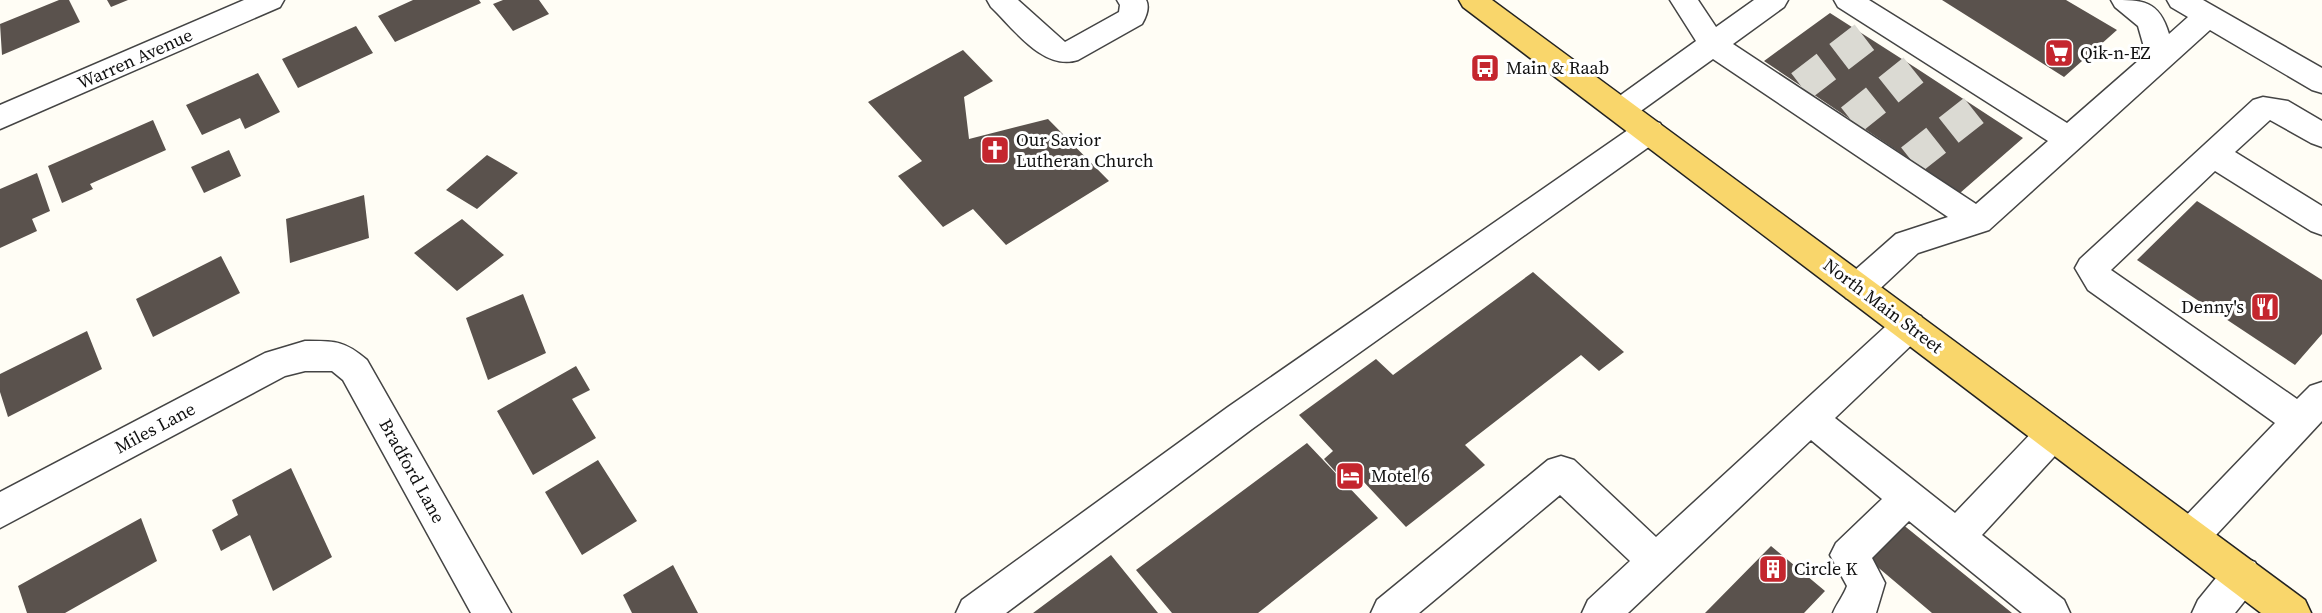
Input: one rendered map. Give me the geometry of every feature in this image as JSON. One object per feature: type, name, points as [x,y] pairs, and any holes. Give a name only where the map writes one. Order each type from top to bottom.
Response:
[{"type":"main road","name":"North Main Street","points":[[1473,0],[2292,613]]},
{"type":"street","name":"Warren Avenue","points":[[0,118],[270,0]]},
{"type":"street","points":[[1001,0],[1053,49],[1068,52],[1132,17],[1134,3],[1131,0]]},
{"type":"street","points":[[1684,0],[1713,45],[1794,90],[1905,165],[1978,221]]},
{"type":"street","points":[[1621,111],[1774,0]]},
{"type":"street","points":[[1848,0],[1875,30],[1986,100],[2070,140]]},
{"type":"street","points":[[2125,0],[2151,21],[2161,57]]},
{"type":"street","points":[[2181,0],[2322,82]]},
{"type":"street","points":[[1858,288],[1907,243],[1978,221],[2207,16]]},
{"type":"street","points":[[2190,537],[2311,409],[2100,280],[2091,268],[2263,108],[2278,109],[2322,135]]},
{"type":"street","points":[[975,613],[1249,411],[1649,131]]},
{"type":"street","points":[[2213,154],[2322,222]]},
{"type":"street","points":[[1601,613],[1909,326]]},
{"type":"street","name":"Miles Lane","points":[[0,511],[277,363],[313,355]]},
{"type":"street","name":"Bradford Lane","points":[[313,355],[339,356],[355,370],[492,613]]},
{"type":"street","points":[[1809,418],[2051,613]]},
{"type":"street","points":[[1956,537],[2053,434]]},
{"type":"street","points":[[1390,613],[1561,472],[1656,561]]},
{"type":"street","points":[[1852,613],[1862,602],[1866,583],[1850,555],[1908,498]]},
{"type":"street","points":[[2211,613],[2242,575]]},
{"type":"building","points":[[59,0],[69,0],[80,22],[2,55],[0,24]]},
{"type":"building","points":[[107,0],[128,0],[111,7]]},
{"type":"building","points":[[413,0],[479,0],[481,3],[395,42],[378,16]]},
{"type":"building","points":[[503,0],[539,0],[549,14],[513,31],[493,4]]},
{"type":"building","name":"Qik-n-EZ","points":[[1942,0],[2066,0],[2117,30],[2064,77]]},
{"type":"building","points":[[1830,13],[2023,138],[1960,193],[1764,61]]},
{"type":"building","points":[[356,26],[373,53],[298,88],[282,59]]},
{"type":"building","name":"Our Savior Lutheran Church","points":[[963,50],[993,81],[964,97],[969,139],[1048,119],[1109,181],[1006,245],[973,209],[943,227],[898,176],[922,161],[868,102]]},
{"type":"building","points":[[258,73],[280,112],[245,129],[240,118],[202,135],[186,105]]},
{"type":"building","points":[[153,120],[166,150],[90,184],[93,189],[62,203],[48,166]]},
{"type":"building","points":[[229,150],[241,176],[204,193],[191,167]]},
{"type":"building","points":[[487,155],[518,173],[477,209],[446,190]]},
{"type":"building","points":[[37,173],[50,211],[32,219],[37,231],[0,248],[0,189]]},
{"type":"building","points":[[364,195],[369,238],[290,263],[286,219]]},
{"type":"building","name":"Denny's","points":[[2197,201],[2322,280],[2322,334],[2295,365],[2137,260]]},
{"type":"building","points":[[462,219],[504,255],[457,291],[414,253]]},
{"type":"building","points":[[221,256],[240,293],[153,337],[136,299]]},
{"type":"building","points":[[1533,272],[1624,352],[1599,371],[1581,355],[1465,445],[1485,465],[1406,527],[1362,480],[1351,489],[1324,459],[1333,451],[1299,415],[1376,359],[1393,375]]},
{"type":"building","points":[[523,294],[546,353],[488,380],[466,318]]},
{"type":"building","points":[[87,331],[102,369],[8,417],[0,392],[0,374]]},
{"type":"building","points":[[576,366],[590,390],[572,399],[596,438],[533,475],[497,411]]},
{"type":"building","points":[[1307,443],[1378,518],[1258,613],[1172,613],[1136,570]]},
{"type":"building","points":[[598,460],[637,521],[582,555],[545,492]]},
{"type":"building","points":[[291,468],[332,557],[273,591],[250,535],[221,551],[212,530],[238,515],[232,500]]},
{"type":"building","points":[[141,518],[157,561],[65,613],[27,613],[18,586]]},
{"type":"building","points":[[1896,519],[2012,613],[1932,613],[1861,553]]},
{"type":"building","name":"Circle K","points":[[1771,546],[1825,591],[1804,613],[1705,613]]},
{"type":"building","points":[[1111,555],[1158,613],[1033,613]]},
{"type":"building","points":[[673,565],[698,613],[632,613],[623,595]]},
{"type":"tunnel","points":[[1801,86],[1866,36]]},
{"type":"tunnel","points":[[1851,120],[1916,68]]},
{"type":"tunnel","points":[[1911,160],[1977,108]]},
{"type":"place","name":"Qik-n-EZ","points":[[2059,53]]},
{"type":"place","name":"Main & Raab","points":[[1485,68]]},
{"type":"place","name":"Our Savior Lutheran Church","points":[[995,150]]},
{"type":"place","name":"Denny's","points":[[2265,307]]},
{"type":"place","name":"Motel 6","points":[[1350,476]]},
{"type":"place","name":"Circle K","points":[[1773,569]]}]
